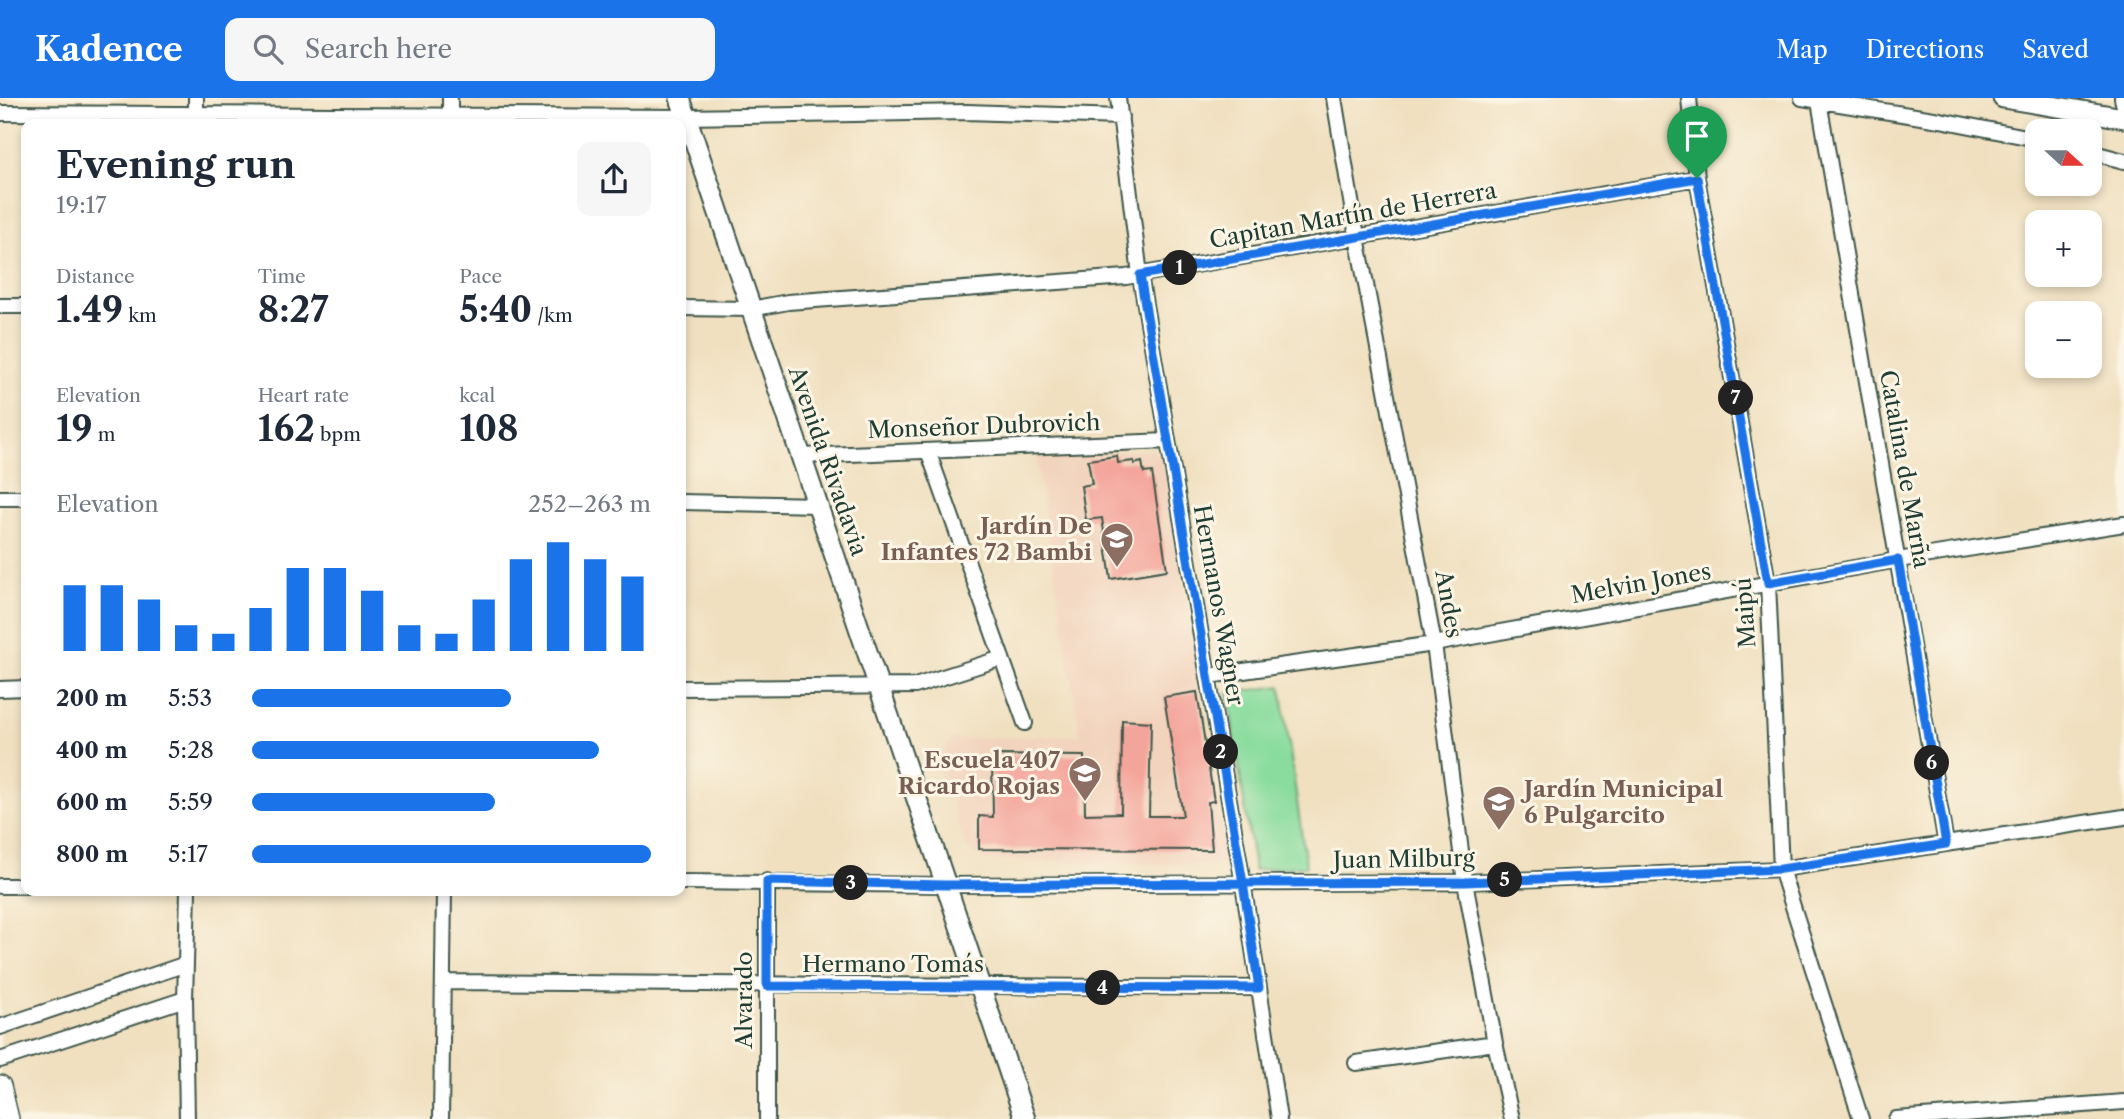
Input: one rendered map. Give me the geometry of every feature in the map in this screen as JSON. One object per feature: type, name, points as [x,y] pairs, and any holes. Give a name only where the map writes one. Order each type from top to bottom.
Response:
[{"type":"main road","points":[[2003,98],[2124,118]]},
{"type":"main road","name":"Avenida Rivadavia","points":[[683,107],[1025,1119]]},
{"type":"main road","points":[[0,1086],[8,1119]]},
{"type":"street","points":[[196,119],[197,98]]},
{"type":"street","points":[[450,98],[450,119]]},
{"type":"street","name":"Hermanos Wagner","points":[[1118,98],[1140,275],[1243,883],[1279,1119]]},
{"type":"street","name":"Andes","points":[[1334,98],[1357,237],[1434,644],[1465,882],[1494,1042],[1512,1119]]},
{"type":"street","name":"Maipú","points":[[1689,98],[1697,178],[1768,583],[1781,869],[1861,1119]]},
{"type":"street","points":[[1802,98],[2025,137]]},
{"type":"street","points":[[2122,98],[2124,107]]},
{"type":"street","name":"Catalina de Marña","points":[[1819,101],[1946,844]]},
{"type":"street","points":[[0,113],[196,119],[450,119],[683,107],[1121,117]]},
{"type":"street","points":[[2102,155],[2124,161]]},
{"type":"street","name":"Capitan Martín de Herrera","points":[[686,308],[751,309],[788,302],[1140,275],[1697,178]]},
{"type":"street","points":[[0,306],[21,306]]},
{"type":"street","name":"Monseñor Dubrovich","points":[[801,456],[1168,441]]},
{"type":"street","points":[[928,451],[1025,723]]},
{"type":"street","points":[[0,498],[21,498]]},
{"type":"street","points":[[686,502],[817,505]]},
{"type":"street","name":"Melvin Jones","points":[[1208,676],[1434,644],[1898,560],[2124,524]]},
{"type":"street","points":[[686,688],[915,686],[1002,658]]},
{"type":"street","points":[[0,688],[21,688]]},
{"type":"street","name":"Juan Milburg","points":[[686,881],[946,885],[1465,882],[1781,869],[2124,817]]},
{"type":"street","name":"Alvarado","points":[[767,881],[767,1119]]},
{"type":"street","points":[[0,886],[21,886]]},
{"type":"street","points":[[187,1119],[185,999],[188,896]]},
{"type":"street","points":[[441,1119],[444,896]]},
{"type":"street","points":[[0,1027],[186,964]]},
{"type":"street","name":"Hermano Tomás","points":[[443,982],[1259,988]]},
{"type":"street","points":[[0,1060],[185,999]]},
{"type":"street","points":[[1356,1063],[1494,1042]]},
{"type":"street","points":[[1896,1119],[2124,1102]]},
{"type":"shaded area","points":[[1152,450],[1163,460],[1226,855],[1219,865],[983,860],[966,847],[938,760],[951,739],[1080,735],[1037,464],[1041,455]]},
{"type":"green space","points":[[1281,686],[1306,866],[1254,870],[1228,693]]},
{"type":"building","points":[[1117,456],[1118,463],[1142,462],[1144,473],[1152,472],[1167,570],[1111,579],[1102,518],[1086,520],[1081,486],[1092,484],[1088,460]]},
{"type":"building","points":[[1197,692],[1214,801],[1208,802],[1212,850],[979,849],[979,816],[993,817],[992,755],[1084,756],[1085,814],[1121,813],[1122,720],[1151,722],[1149,816],[1183,816],[1164,697]]},
{"type":"place","name":"Jardín De Infantes 72 Bambi","points":[[1117,569]]},
{"type":"place","name":"Escuela 407 Ricardo Rojas","points":[[1085,803]]},
{"type":"place","name":"Jardín Municipal 6 Pulgarcito","points":[[1499,832]]},
{"type":"route","points":[[1697,178],[1140,275],[1243,883],[946,885],[767,881],[767,986],[1259,988],[1243,883],[1465,882],[1781,869],[1946,844],[1898,560],[1768,583],[1697,178]]}]
